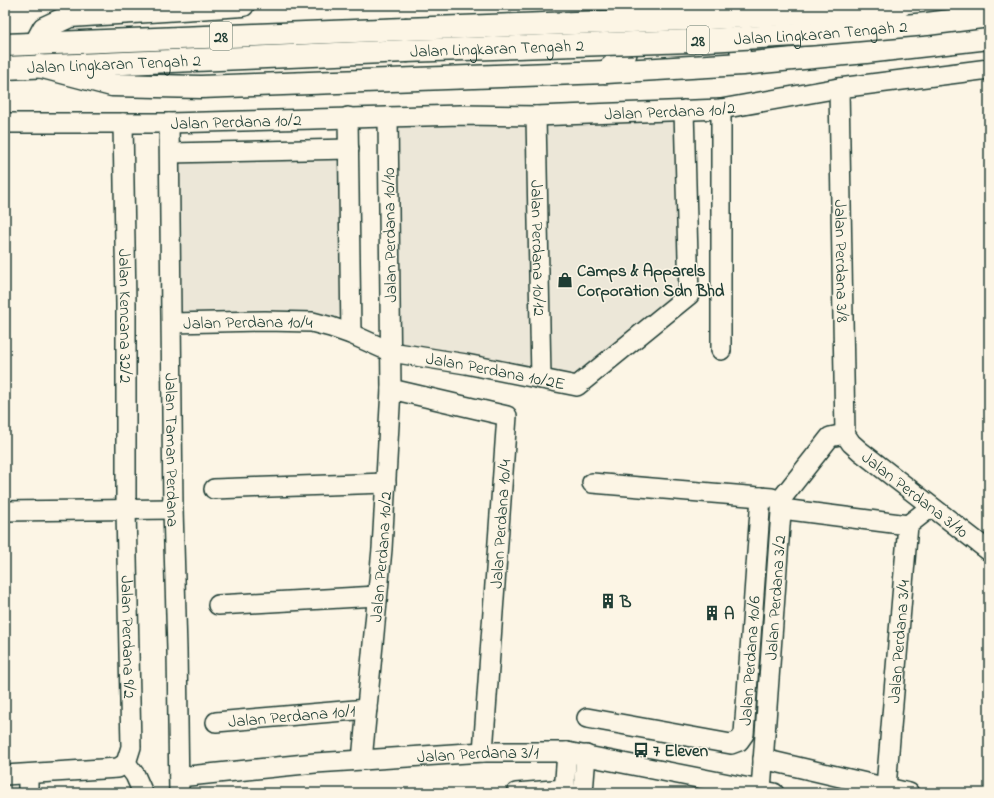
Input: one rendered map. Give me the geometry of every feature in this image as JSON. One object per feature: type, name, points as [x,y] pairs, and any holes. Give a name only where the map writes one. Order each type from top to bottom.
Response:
[{"type":"highway","points":[[36,43],[44,28],[70,16],[244,5]]},
{"type":"highway","points":[[606,72],[625,55],[631,28],[624,5]]},
{"type":"highway","points":[[882,5],[884,22],[893,32],[918,46]]},
{"type":"highway","name":"Jalan Lingkaran Tengah 2","points":[[5,45],[689,19],[810,13],[901,5]]},
{"type":"highway","name":"Jalan Lingkaran Tengah 2","points":[[5,68],[406,51],[691,41],[813,34],[927,24],[989,16]]},
{"type":"highway","points":[[39,66],[112,85],[201,87],[606,72],[742,64],[989,38]]},
{"type":"street","points":[[733,5],[742,64]]},
{"type":"street","points":[[767,5],[776,61]]},
{"type":"street","name":"Jalan Perdana 10/2","points":[[5,123],[169,123],[348,117],[461,115],[536,116],[721,108],[839,88],[989,69]]},
{"type":"street","name":"Jalan Perdana 3/8","points":[[839,88],[845,434]]},
{"type":"street","points":[[720,350],[721,108]]},
{"type":"street","name":"Jalan Perdana 10/2E","points":[[391,352],[466,364],[577,386],[689,295],[684,110]]},
{"type":"street","name":"Jalan Perdana 10/12","points":[[536,116],[541,379]]},
{"type":"street","points":[[348,117],[351,334]]},
{"type":"street","name":"Jalan Perdana 10/10","points":[[388,117],[391,352]]},
{"type":"street","name":"Jalan Kencana 32/2","points":[[122,123],[126,304],[126,510]]},
{"type":"street","name":"Jalan Taman Perdana","points":[[169,123],[173,509],[178,650],[179,785]]},
{"type":"street","points":[[170,153],[349,149]]},
{"type":"street","name":"Jalan Perdana 10/4","points":[[172,323],[265,321],[312,322],[351,334],[391,352]]},
{"type":"street","name":"Jalan Perdana 10/2","points":[[362,760],[368,709],[386,483],[391,389],[391,352]]},
{"type":"street","name":"Jalan Perdana 10/4","points":[[391,389],[507,416],[483,752]]},
{"type":"street","points":[[782,504],[830,437],[845,434]]},
{"type":"street","name":"Jalan Perdana 3/10","points":[[845,434],[851,443],[860,451],[989,552]]},
{"type":"street","points":[[214,489],[386,483]]},
{"type":"street","points":[[592,483],[760,497],[782,504],[908,525],[931,507]]},
{"type":"street","name":"Jalan Perdana 10/6","points":[[587,718],[731,744],[739,741],[744,734],[760,497]]},
{"type":"street","name":"Jalan Perdana 3/2","points":[[767,791],[763,759],[782,504]]},
{"type":"street","points":[[5,512],[173,509]]},
{"type":"street","name":"Jalan Perdana 9/2","points":[[126,510],[131,748],[126,762]]},
{"type":"street","name":"Jalan Perdana 3/4","points":[[886,787],[908,525]]},
{"type":"street","points":[[218,605],[377,596]]},
{"type":"street","name":"Jalan Perdana 10/1","points":[[216,722],[368,709]]},
{"type":"street","name":"Jalan Perdana 3/1","points":[[179,785],[315,763],[483,752],[567,752],[767,791]]},
{"type":"street","points":[[567,752],[574,792]]},
{"type":"street","points":[[574,792],[586,755]]},
{"type":"street","points":[[763,759],[909,793]]},
{"type":"street","points":[[5,775],[118,768],[126,762],[135,775],[143,793]]},
{"type":"street","points":[[28,774],[28,793]]},
{"type":"street","points":[[516,793],[574,792]]},
{"type":"shaded area","points":[[677,116],[684,292],[575,381],[396,347],[395,122]]},
{"type":"shaded area","points":[[342,154],[345,316],[178,317],[176,161]]},
{"type":"place","name":"Camps & Apparels Corporation Sdn Bhd","points":[[565,280]]},
{"type":"place","name":"B","points":[[608,601]]},
{"type":"place","name":"A","points":[[712,613]]},
{"type":"place","name":"7 Eleven","points":[[641,750]]}]
